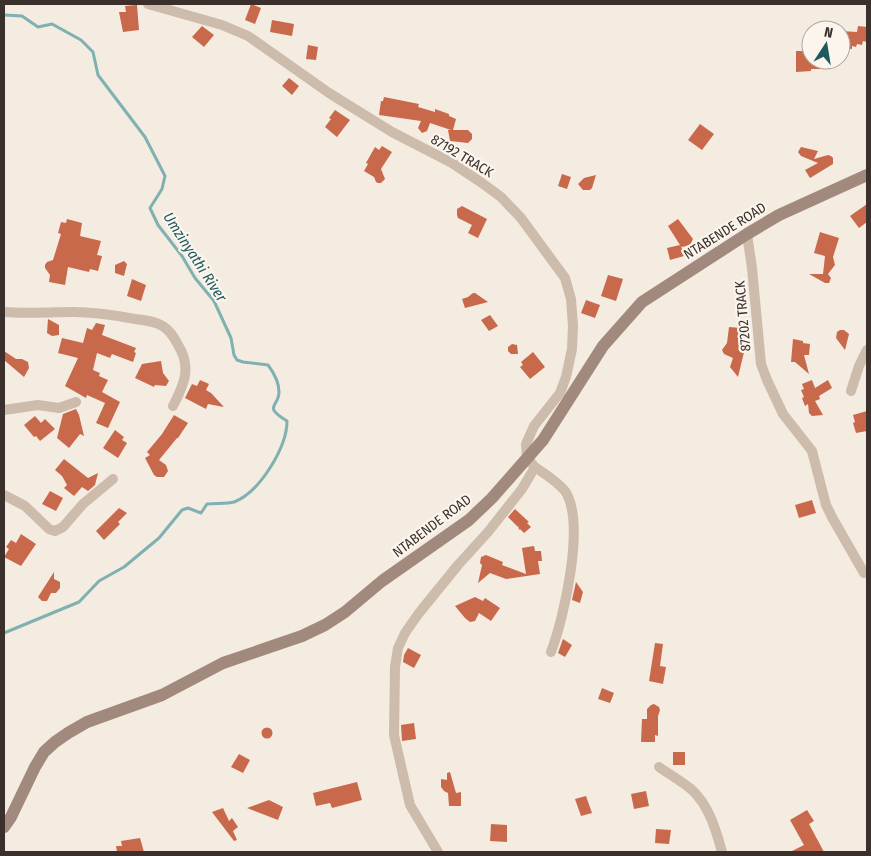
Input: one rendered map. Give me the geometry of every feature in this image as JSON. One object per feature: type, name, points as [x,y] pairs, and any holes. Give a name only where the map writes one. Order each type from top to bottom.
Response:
[{"type":"street","name":"87192 TRACK","points":[[148,4],[222,25],[248,36],[329,94],[482,183],[501,197],[521,218],[565,278],[571,299],[573,326],[572,349],[566,377],[560,393],[534,426],[528,438],[526,449],[531,463]]},
{"type":"street","name":"NTABENDE ROAD","points":[[4,827],[44,752],[68,733],[87,722],[162,696],[223,664],[280,644],[325,625],[344,612],[382,581],[469,520],[531,463],[543,440],[603,346],[642,302],[779,215],[867,175]]},
{"type":"street","name":"87202 TRACK","points":[[747,234],[761,364],[772,394],[783,414],[812,452],[826,505],[864,573]]},
{"type":"street","points":[[4,312],[106,314],[152,321],[165,327],[179,345],[186,364],[184,384],[172,406]]},
{"type":"street","points":[[851,390],[854,378],[867,350]]},
{"type":"street","points":[[4,410],[38,405],[59,408],[76,402]]},
{"type":"street","points":[[438,852],[410,805],[394,735],[395,667],[398,648],[419,613],[522,489],[531,463],[564,491],[573,515],[571,562],[564,606],[551,652]]},
{"type":"street","points":[[4,495],[25,506],[49,529],[54,531],[62,527],[84,504],[113,479]]},
{"type":"street","points":[[659,767],[691,789],[700,798],[713,821],[722,852]]},
{"type":"building","points":[[251,4],[261,8],[255,24],[245,20]]},
{"type":"building","points":[[137,5],[139,30],[123,32],[119,12],[126,12],[125,6]]},
{"type":"building","points":[[272,20],[294,24],[292,36],[270,32]]},
{"type":"building","points":[[202,26],[214,35],[204,47],[192,37]]},
{"type":"building","points":[[858,26],[867,27],[867,42],[863,41],[862,45],[857,44],[856,47],[852,46],[851,49],[851,32],[857,32]]},
{"type":"building","points":[[308,45],[318,47],[316,60],[306,59]]},
{"type":"building","points":[[796,51],[801,51],[801,70],[811,71],[796,72]]},
{"type":"building","points":[[289,78],[299,86],[292,95],[282,86]]},
{"type":"building","points":[[384,97],[419,104],[418,107],[435,112],[435,109],[449,114],[449,116],[456,119],[453,130],[468,130],[472,134],[472,139],[468,143],[450,141],[448,130],[451,130],[430,123],[427,131],[422,133],[418,128],[421,121],[379,115],[381,101],[383,101]]},
{"type":"building","points":[[335,110],[350,120],[337,137],[325,127]]},
{"type":"building","points":[[700,124],[714,134],[702,150],[688,140]]},
{"type":"building","points":[[382,146],[392,152],[381,169],[385,179],[378,183],[374,177],[364,171],[368,164],[366,163],[375,147],[379,150]]},
{"type":"building","points":[[801,147],[818,151],[814,159],[828,155],[831,156],[833,164],[810,178],[805,170],[818,163],[801,156],[798,152]]},
{"type":"building","points":[[562,174],[571,177],[567,189],[558,186]]},
{"type":"building","points":[[596,175],[590,190],[583,190],[578,184],[584,178]]},
{"type":"building","points":[[867,204],[867,222],[859,228],[850,216]]},
{"type":"building","points":[[462,206],[487,219],[478,238],[468,233],[472,225],[458,218],[457,209]]},
{"type":"building","points":[[67,219],[82,223],[80,236],[101,241],[97,255],[102,256],[98,271],[90,269],[89,272],[68,267],[65,285],[49,282],[50,275],[45,265],[53,260],[61,234],[58,233],[61,222],[66,223]]},
{"type":"building","points":[[678,219],[693,239],[690,245],[681,246],[684,256],[670,260],[667,248],[680,245],[668,226]]},
{"type":"building","points":[[820,232],[839,238],[833,257],[835,265],[828,274],[831,278],[829,283],[825,283],[809,274],[823,274],[825,256],[814,253]]},
{"type":"building","points":[[124,261],[127,264],[124,276],[115,273],[115,265]]},
{"type":"building","points":[[608,275],[623,279],[616,301],[601,296]]},
{"type":"building","points":[[132,279],[146,285],[141,301],[127,296]]},
{"type":"building","points":[[473,293],[488,302],[465,308],[462,299]]},
{"type":"building","points":[[586,300],[600,305],[595,318],[581,313]]},
{"type":"building","points":[[490,315],[498,326],[489,331],[481,320]]},
{"type":"building","points":[[48,319],[59,325],[59,335],[52,336],[47,333]]},
{"type":"building","points":[[96,323],[105,325],[102,335],[136,348],[133,362],[112,354],[110,358],[97,353],[93,370],[100,373],[99,376],[108,380],[102,392],[120,402],[108,428],[96,423],[105,403],[87,395],[86,398],[65,386],[78,358],[58,353],[62,338],[83,343],[87,328],[92,330]]},
{"type":"building","points":[[729,327],[741,328],[739,348],[745,348],[738,377],[730,367],[733,358],[724,354],[722,350],[727,343]]},
{"type":"building","points":[[844,330],[849,334],[845,350],[836,338],[837,332]]},
{"type":"building","points":[[793,339],[810,344],[809,355],[804,355],[809,374],[795,362],[791,362]]},
{"type":"building","points":[[512,344],[517,345],[518,354],[511,354],[508,351],[508,347]]},
{"type":"building","points":[[4,351],[16,359],[28,362],[29,368],[24,377],[4,360]]},
{"type":"building","points":[[533,352],[545,367],[530,379],[520,367],[523,365],[521,362]]},
{"type":"building","points":[[161,361],[163,373],[169,381],[166,386],[155,385],[154,387],[135,378],[142,364]]},
{"type":"building","points":[[200,380],[209,384],[206,390],[224,407],[208,404],[206,409],[185,398],[192,384],[197,386]]},
{"type":"building","points":[[812,380],[815,388],[828,380],[832,388],[819,396],[820,399],[815,401],[823,415],[812,416],[809,413],[808,404],[805,406],[802,398],[804,397],[801,390],[804,389],[802,384]]},
{"type":"building","points":[[76,409],[84,436],[80,434],[69,448],[57,438],[63,414]]},
{"type":"building","points":[[867,411],[867,431],[856,433],[853,415]]},
{"type":"building","points":[[174,415],[188,423],[159,460],[166,465],[168,471],[164,477],[157,477],[145,458],[150,455],[147,452],[162,434]]},
{"type":"building","points":[[35,416],[41,423],[45,419],[55,429],[40,441],[24,425]]},
{"type":"building","points":[[115,430],[124,437],[122,440],[127,443],[118,458],[103,448]]},
{"type":"building","points":[[64,459],[88,478],[98,473],[95,485],[88,491],[82,487],[74,496],[64,488],[67,485],[62,476],[55,470]]},
{"type":"building","points":[[50,491],[63,498],[56,511],[42,504]]},
{"type":"building","points":[[812,500],[816,513],[799,518],[795,505]]},
{"type":"building","points":[[119,508],[127,513],[118,522],[120,524],[104,540],[96,531]]},
{"type":"building","points":[[515,509],[529,522],[527,523],[531,527],[524,533],[508,517]]},
{"type":"building","points":[[21,534],[36,544],[21,566],[4,557],[9,549],[6,547],[11,540],[16,543]]},
{"type":"building","points":[[534,546],[535,551],[541,551],[542,561],[538,561],[540,574],[506,579],[490,573],[478,583],[482,565],[480,563],[481,557],[486,555],[503,562],[502,565],[526,574],[522,548]]},
{"type":"building","points":[[54,572],[54,579],[60,582],[60,588],[56,593],[51,593],[47,601],[42,601],[38,597]]},
{"type":"building","points":[[576,582],[583,592],[580,603],[572,600]]},
{"type":"building","points":[[475,597],[483,601],[485,598],[500,608],[491,621],[479,613],[475,621],[470,622],[455,606]]},
{"type":"building","points":[[563,639],[572,645],[565,657],[558,653]]},
{"type":"building","points":[[655,643],[663,644],[660,666],[666,667],[663,684],[649,681]]},
{"type":"building","points":[[408,648],[421,655],[414,668],[403,662]]},
{"type":"building","points":[[602,688],[614,693],[610,703],[598,699]]},
{"type":"building","points":[[654,704],[660,710],[658,716],[658,736],[655,735],[655,742],[641,742],[642,719],[647,719],[647,709]]},
{"type":"building","points":[[414,723],[416,739],[402,741],[401,725]]},
{"type":"building","points":[[265,728],[269,728],[272,733],[271,737],[265,738],[262,735],[262,731]]},
{"type":"building","points":[[673,752],[685,752],[685,765],[673,765]]},
{"type":"building","points":[[239,754],[250,760],[243,773],[231,767]]},
{"type":"building","points":[[450,772],[456,793],[461,792],[461,806],[449,806],[448,793],[441,787],[441,779],[447,780],[447,773]]},
{"type":"building","points":[[357,782],[362,800],[332,808],[330,803],[316,806],[313,793]]},
{"type":"building","points":[[646,791],[649,806],[634,809],[631,794]]},
{"type":"building","points":[[586,796],[592,813],[581,816],[575,799]]},
{"type":"building","points":[[269,800],[283,807],[278,820],[247,808]]},
{"type":"building","points":[[223,808],[229,821],[232,818],[238,827],[233,831],[237,840],[234,841],[212,812]]},
{"type":"building","points":[[807,810],[814,821],[809,824],[824,852],[790,852],[804,845],[790,820]]},
{"type":"building","points":[[491,824],[507,825],[507,842],[490,841]]},
{"type":"building","points":[[656,829],[671,830],[669,844],[655,843]]},
{"type":"building","points":[[140,838],[144,852],[117,852],[116,846],[122,846],[121,841]]},
{"type":"waterway","name":"Umzinyathi River","points":[[4,15],[22,16],[38,27],[52,24],[81,40],[93,52],[98,75],[145,137],[165,176],[162,189],[150,208],[158,225],[182,256],[195,278],[214,301],[231,338],[234,355],[237,360],[268,365],[272,371],[279,388],[278,397],[273,409],[287,421],[286,432],[270,468],[244,497],[231,503],[207,504],[201,513],[188,508],[182,510],[159,538],[124,567],[99,581],[79,602],[4,633]]}]
